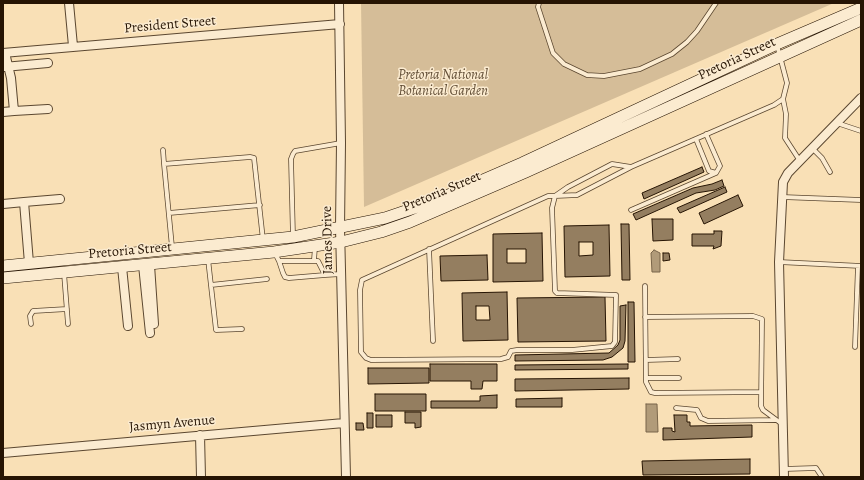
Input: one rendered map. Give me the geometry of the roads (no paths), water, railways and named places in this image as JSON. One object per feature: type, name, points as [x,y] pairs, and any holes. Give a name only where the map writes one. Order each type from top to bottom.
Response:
[{"type":"main road","name":"Pretoria Street","points":[[3,266],[293,237],[385,218],[432,202],[522,163],[777,44],[861,8]]},
{"type":"main road","name":"Pretoria Street","points":[[3,278],[208,259],[277,256],[381,232],[410,222],[560,156],[861,20]]},
{"type":"street","points":[[69,3],[73,46]]},
{"type":"street","name":"James Drive","points":[[339,3],[341,143],[340,228],[346,477]]},
{"type":"street","name":"President Street","points":[[4,53],[340,24]]},
{"type":"street","points":[[4,53],[5,67],[11,78],[14,111]]},
{"type":"street","points":[[5,67],[48,63]]},
{"type":"street","points":[[784,473],[779,422],[779,262],[784,182],[788,173],[861,98]]},
{"type":"street","points":[[3,112],[48,108]]},
{"type":"street","points":[[3,204],[60,199]]},
{"type":"street","points":[[24,202],[29,263]]},
{"type":"street","points":[[146,265],[154,324]]},
{"type":"street","points":[[146,265],[150,333]]},
{"type":"street","points":[[122,267],[128,326]]},
{"type":"street","name":"Jasmyn Avenue","points":[[3,453],[344,423]]},
{"type":"street","points":[[200,435],[201,477]]},
{"type":"lane","points":[[539,3],[538,7],[553,53],[564,64],[587,75],[604,76],[640,68],[672,54],[687,42],[697,31],[716,3]]},
{"type":"lane","points":[[777,44],[787,83],[783,99],[786,114],[785,138],[800,161]]},
{"type":"lane","points":[[631,167],[612,164],[568,187],[555,196],[552,208],[553,288],[557,293],[616,295],[615,342],[612,346],[572,350],[517,350],[511,352],[508,357],[501,359],[422,360],[366,358],[361,352],[360,290],[362,280],[429,248],[548,196],[555,196],[577,195],[631,167],[774,105],[783,99]]},
{"type":"lane","points":[[836,123],[861,131]]},
{"type":"lane","points":[[631,210],[716,173],[720,166],[706,134]]},
{"type":"lane","points":[[696,139],[709,171],[716,173]]},
{"type":"lane","points":[[293,237],[291,169],[293,154],[295,151],[341,143]]},
{"type":"lane","points":[[812,148],[822,158],[830,172]]},
{"type":"lane","points":[[163,150],[173,250]]},
{"type":"lane","points":[[164,164],[250,156],[254,158],[264,240]]},
{"type":"lane","points":[[782,197],[861,200]]},
{"type":"lane","points":[[169,213],[260,205]]},
{"type":"lane","points":[[314,260],[315,246]]},
{"type":"lane","points":[[429,248],[433,341]]},
{"type":"lane","points":[[325,275],[320,263],[314,260],[277,256],[285,277],[289,278],[341,274]]},
{"type":"lane","points":[[208,259],[216,330],[242,329]]},
{"type":"lane","points":[[779,262],[860,266],[855,347]]},
{"type":"lane","points":[[64,272],[68,324]]},
{"type":"lane","points":[[211,285],[267,279]]},
{"type":"lane","points":[[645,286],[646,378],[648,388],[655,394],[761,392]]},
{"type":"lane","points":[[30,324],[30,316],[33,312],[67,309]]},
{"type":"lane","points":[[645,317],[752,316],[762,319],[761,406],[763,410],[779,422]]},
{"type":"lane","points":[[646,360],[678,360]]},
{"type":"lane","points":[[646,378],[679,378]]},
{"type":"lane","points":[[676,408],[697,410],[701,418],[708,421],[779,422]]},
{"type":"lane","points":[[784,473],[816,468],[822,477]]},
{"type":"park label","name":"Pretoria National Botanical Garden","points":[[443,84]]}]
